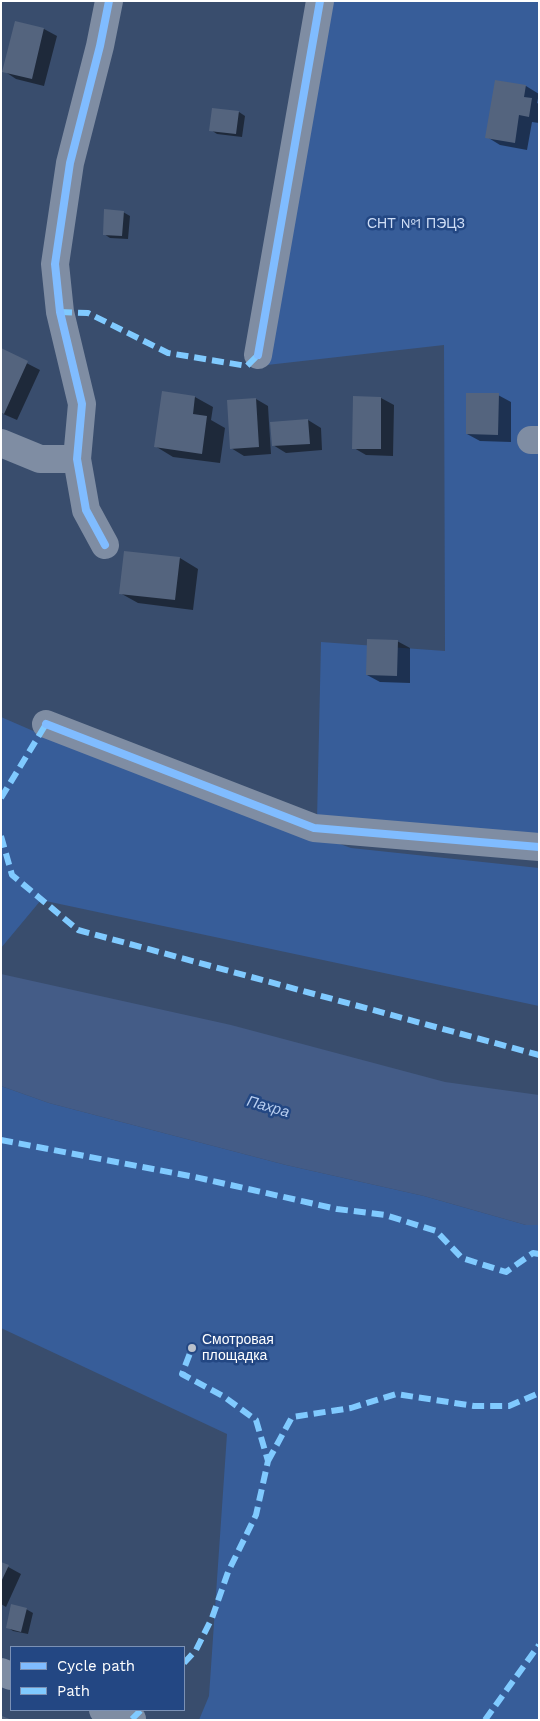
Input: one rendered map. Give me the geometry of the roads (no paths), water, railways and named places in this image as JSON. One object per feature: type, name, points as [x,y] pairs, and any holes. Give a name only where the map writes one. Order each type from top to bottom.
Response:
[{"type":"street","points":[[105,545],[86,510],[77,459],[82,404],[60,312],[56,264],[70,163],[100,46],[109,1]]},
{"type":"street","points":[[258,355],[320,1]]},
{"type":"street","points":[[1,443],[40,459],[77,459]]},
{"type":"street","points":[[46,724],[314,828],[539,847]]},
{"type":"street","points":[[106,1711],[132,1719]]},
{"type":"water","name":"Пахра","points":[[1,974],[231,1025],[445,1082],[539,1095],[539,1225],[526,1225],[424,1196],[286,1165],[49,1103],[1,1086]]},
{"type":"place","name":"Смотровая площадка","points":[[192,1348]]},
{"type":"park label","name":"СНТ №1 ПЭЦЗ","points":[[416,224]]}]
